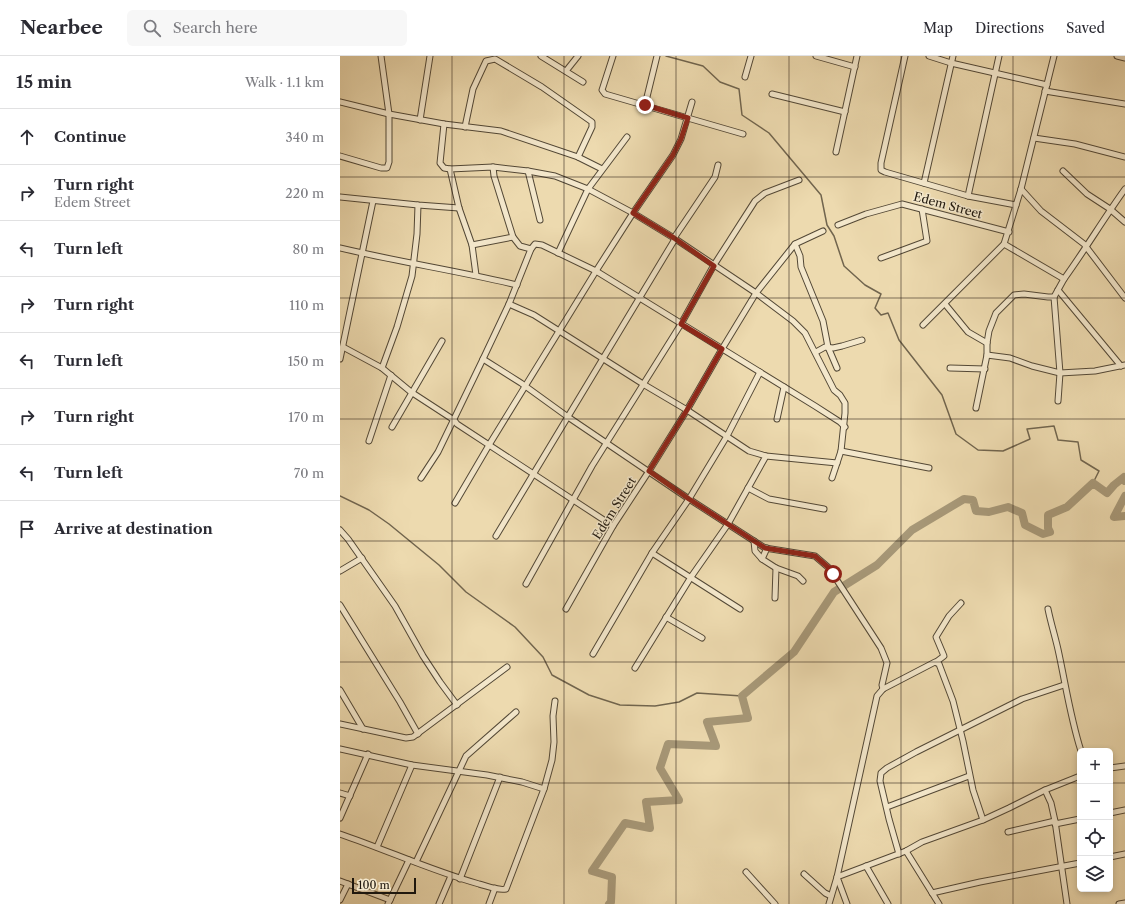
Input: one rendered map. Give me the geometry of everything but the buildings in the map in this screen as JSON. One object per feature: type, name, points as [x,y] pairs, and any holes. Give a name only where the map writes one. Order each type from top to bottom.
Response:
[{"type":"street","points":[[340,156],[381,168],[387,168],[389,162],[389,114],[381,56]]},
{"type":"street","points":[[420,120],[430,56]]},
{"type":"street","points":[[541,56],[583,82]]},
{"type":"street","points":[[566,71],[578,56]]},
{"type":"street","points":[[613,56],[603,87],[603,92],[743,134]]},
{"type":"street","points":[[645,105],[657,56]]},
{"type":"street","points":[[745,77],[751,56]]},
{"type":"street","points":[[816,56],[855,67]]},
{"type":"street","points":[[836,152],[857,56]]},
{"type":"street","points":[[905,56],[880,168],[885,172],[968,196],[1016,205]]},
{"type":"street","points":[[929,56],[995,74],[1047,85]]},
{"type":"street","points":[[924,183],[953,56]]},
{"type":"street","points":[[968,196],[999,56]]},
{"type":"street","points":[[923,325],[1004,244],[1009,232],[1021,189],[1054,56]]},
{"type":"street","points":[[1117,56],[1125,58]]},
{"type":"street","points":[[465,127],[473,89],[486,61],[495,60],[542,87],[592,122],[592,126],[578,157]]},
{"type":"street","points":[[1046,91],[1125,104]]},
{"type":"street","points":[[772,94],[844,112]]},
{"type":"street","points":[[340,102],[420,120],[501,131],[578,157],[602,169]]},
{"type":"street","points":[[455,504],[489,445],[596,271],[633,213],[673,155],[681,139],[692,102]]},
{"type":"street","points":[[444,124],[440,163],[444,168],[493,167],[528,171],[555,176],[588,189],[675,238],[793,320],[805,333],[834,390],[840,395],[845,403],[841,451],[832,478]]},
{"type":"street","points":[[558,253],[588,189],[627,137]]},
{"type":"street","points":[[1034,138],[1075,144],[1125,157]]},
{"type":"street","points":[[496,536],[675,238],[715,177],[718,165]]},
{"type":"street","points":[[493,167],[494,176],[513,237],[520,246],[531,249]]},
{"type":"street","points":[[450,169],[459,208],[472,245],[476,275]]},
{"type":"street","points":[[528,171],[540,220]]},
{"type":"street","points":[[1063,171],[1087,194],[1110,209],[1125,222]]},
{"type":"street","points":[[526,584],[607,442],[681,324],[714,266],[755,201],[759,196],[765,193],[799,180]]},
{"type":"street","points":[[1021,189],[1041,210],[1081,241],[1125,298]]},
{"type":"street","points":[[1058,401],[1060,373],[1054,297],[1064,279],[1086,248],[1110,209],[1125,189]]},
{"type":"street","points":[[340,197],[459,208]]},
{"type":"street","points":[[340,359],[373,201]]},
{"type":"street","name":"Edem Street","points":[[838,225],[866,214],[902,204],[1009,232]]},
{"type":"street","points":[[382,368],[397,327],[412,276],[417,234],[418,205]]},
{"type":"street","points":[[881,258],[927,241],[922,209]]},
{"type":"street","name":"Edem Street","points":[[566,609],[613,526],[687,410],[756,293],[795,244],[822,231]]},
{"type":"street","points":[[472,245],[513,237]]},
{"type":"street","points":[[421,478],[434,458],[454,420],[509,304],[531,249],[535,244],[596,271],[815,406],[840,422],[844,427]]},
{"type":"street","points":[[795,244],[799,250],[802,271],[822,321],[828,347],[837,368]]},
{"type":"street","points":[[1004,244],[1064,279]]},
{"type":"street","points":[[340,248],[413,264],[476,275],[517,285]]},
{"type":"street","points":[[1058,290],[1123,366]]},
{"type":"street","points":[[976,408],[985,369],[990,326],[996,313],[1014,295],[1024,294],[1054,297]]},
{"type":"street","points":[[509,304],[534,315],[687,410],[749,451],[766,456],[837,463]]},
{"type":"street","points":[[945,304],[968,332],[987,343]]},
{"type":"street","points":[[816,352],[828,347],[833,348],[862,340]]},
{"type":"street","points":[[392,427],[442,341]]},
{"type":"street","points":[[343,347],[382,368],[411,392],[454,420],[457,424],[613,526]]},
{"type":"street","points":[[987,355],[1010,358],[1032,366],[1060,373],[1095,371],[1123,366]]},
{"type":"street","points":[[483,359],[525,386],[689,499],[754,541],[767,548],[815,556],[829,568],[881,648],[887,663],[882,690]]},
{"type":"street","points":[[950,368],[985,369]]},
{"type":"street","points":[[593,654],[652,553],[689,499],[727,436],[760,372]]},
{"type":"street","points":[[369,441],[391,375]]},
{"type":"street","points":[[778,419],[784,387]]},
{"type":"street","points":[[841,451],[929,468]]},
{"type":"street","points":[[635,668],[691,577],[728,524],[766,456]]},
{"type":"street","points":[[748,488],[769,499],[824,509]]},
{"type":"street","points":[[340,530],[362,558],[395,606],[440,682],[457,705]]},
{"type":"street","points":[[754,541],[755,551],[762,559],[776,568],[798,576],[803,581]]},
{"type":"street","points":[[762,559],[767,548]]},
{"type":"street","points":[[652,553],[740,609]]},
{"type":"street","points":[[340,571],[362,558]]},
{"type":"street","points":[[775,598],[776,568]]},
{"type":"street","points":[[829,904],[837,877],[877,696],[882,690],[936,662],[944,656],[936,638],[950,616],[961,603]]},
{"type":"street","points":[[340,606],[400,702],[418,734]]},
{"type":"street","points":[[1048,609],[1059,653],[1064,685],[1073,718],[1074,730],[1081,748]]},
{"type":"street","points":[[666,617],[702,638]]},
{"type":"street","points":[[936,662],[939,664],[951,694],[969,776],[983,820]]},
{"type":"street","points":[[340,724],[410,738],[413,737],[507,667]]},
{"type":"street","points":[[899,854],[880,781],[881,773],[887,768],[1022,699],[1064,685]]},
{"type":"street","points":[[340,690],[364,729]]},
{"type":"street","points":[[340,834],[460,879],[504,890],[506,889],[544,789],[552,760],[554,748],[553,716],[555,701]]},
{"type":"street","points":[[416,862],[466,756],[516,712]]},
{"type":"street","points":[[340,749],[412,765],[500,777],[544,789]]},
{"type":"street","points":[[340,818],[368,754]]},
{"type":"street","points":[[377,847],[412,765]]},
{"type":"street","points":[[1113,768],[1125,766]]},
{"type":"street","points":[[887,807],[969,776]]},
{"type":"street","points":[[460,879],[500,777]]},
{"type":"street","points":[[837,877],[899,854],[922,842],[983,820],[1045,790],[1077,777]]},
{"type":"street","points":[[1045,790],[1051,803],[1055,823],[1067,904]]},
{"type":"street","points":[[340,793],[350,796]]},
{"type":"street","points":[[1113,812],[1125,810]]},
{"type":"street","points":[[1008,832],[1077,819]]},
{"type":"street","points":[[906,851],[939,904]]},
{"type":"street","points":[[1113,856],[1125,854]]},
{"type":"street","points":[[340,881],[389,902],[409,860]]},
{"type":"street","points":[[932,893],[980,882],[1077,864]]},
{"type":"street","points":[[866,866],[888,904]]},
{"type":"street","points":[[746,872],[775,904]]},
{"type":"street","points":[[804,874],[825,893],[831,896]]},
{"type":"street","points":[[439,904],[451,876]]},
{"type":"street","points":[[837,877],[847,904]]},
{"type":"street","points":[[340,900],[348,884]]},
{"type":"street","points":[[489,904],[495,888]]},
{"type":"street","points":[[1120,904],[1125,903]]},
{"type":"waterway","points":[[666,56],[703,66],[720,82],[739,89],[742,115],[769,133],[821,195],[827,225],[834,236],[844,266],[865,285],[881,294],[875,308],[881,315],[888,313],[899,340],[942,395],[956,434],[978,450],[1003,451],[1030,439],[1027,429],[1054,426],[1058,440],[1078,442],[1081,460],[1099,471],[1093,483]]},
{"type":"waterway","points":[[609,904],[611,902],[612,877],[592,871],[625,823],[650,828],[646,802],[679,800],[660,768],[668,744],[716,746],[707,722],[748,718],[742,696],[794,652],[834,592],[877,565],[912,530],[964,499],[973,500],[976,511],[989,512],[1008,507],[1022,513],[1025,525],[1043,534],[1050,532],[1048,528],[1048,515],[1067,507],[1093,483],[1107,493],[1124,477],[1125,481]]},
{"type":"waterway","points":[[340,496],[369,510],[389,524],[439,565],[466,592],[515,627],[543,657],[552,675],[589,695],[620,705],[655,706],[679,702],[697,693],[742,696]]},
{"type":"waterway","points":[[1125,496],[1114,517],[1125,516]]},
{"type":"route","points":[[645,105],[688,118],[681,139],[673,155],[633,213],[674,238],[714,266],[681,324],[722,349],[687,410],[649,471],[689,499],[765,548],[815,556],[829,568],[833,574]]}]
